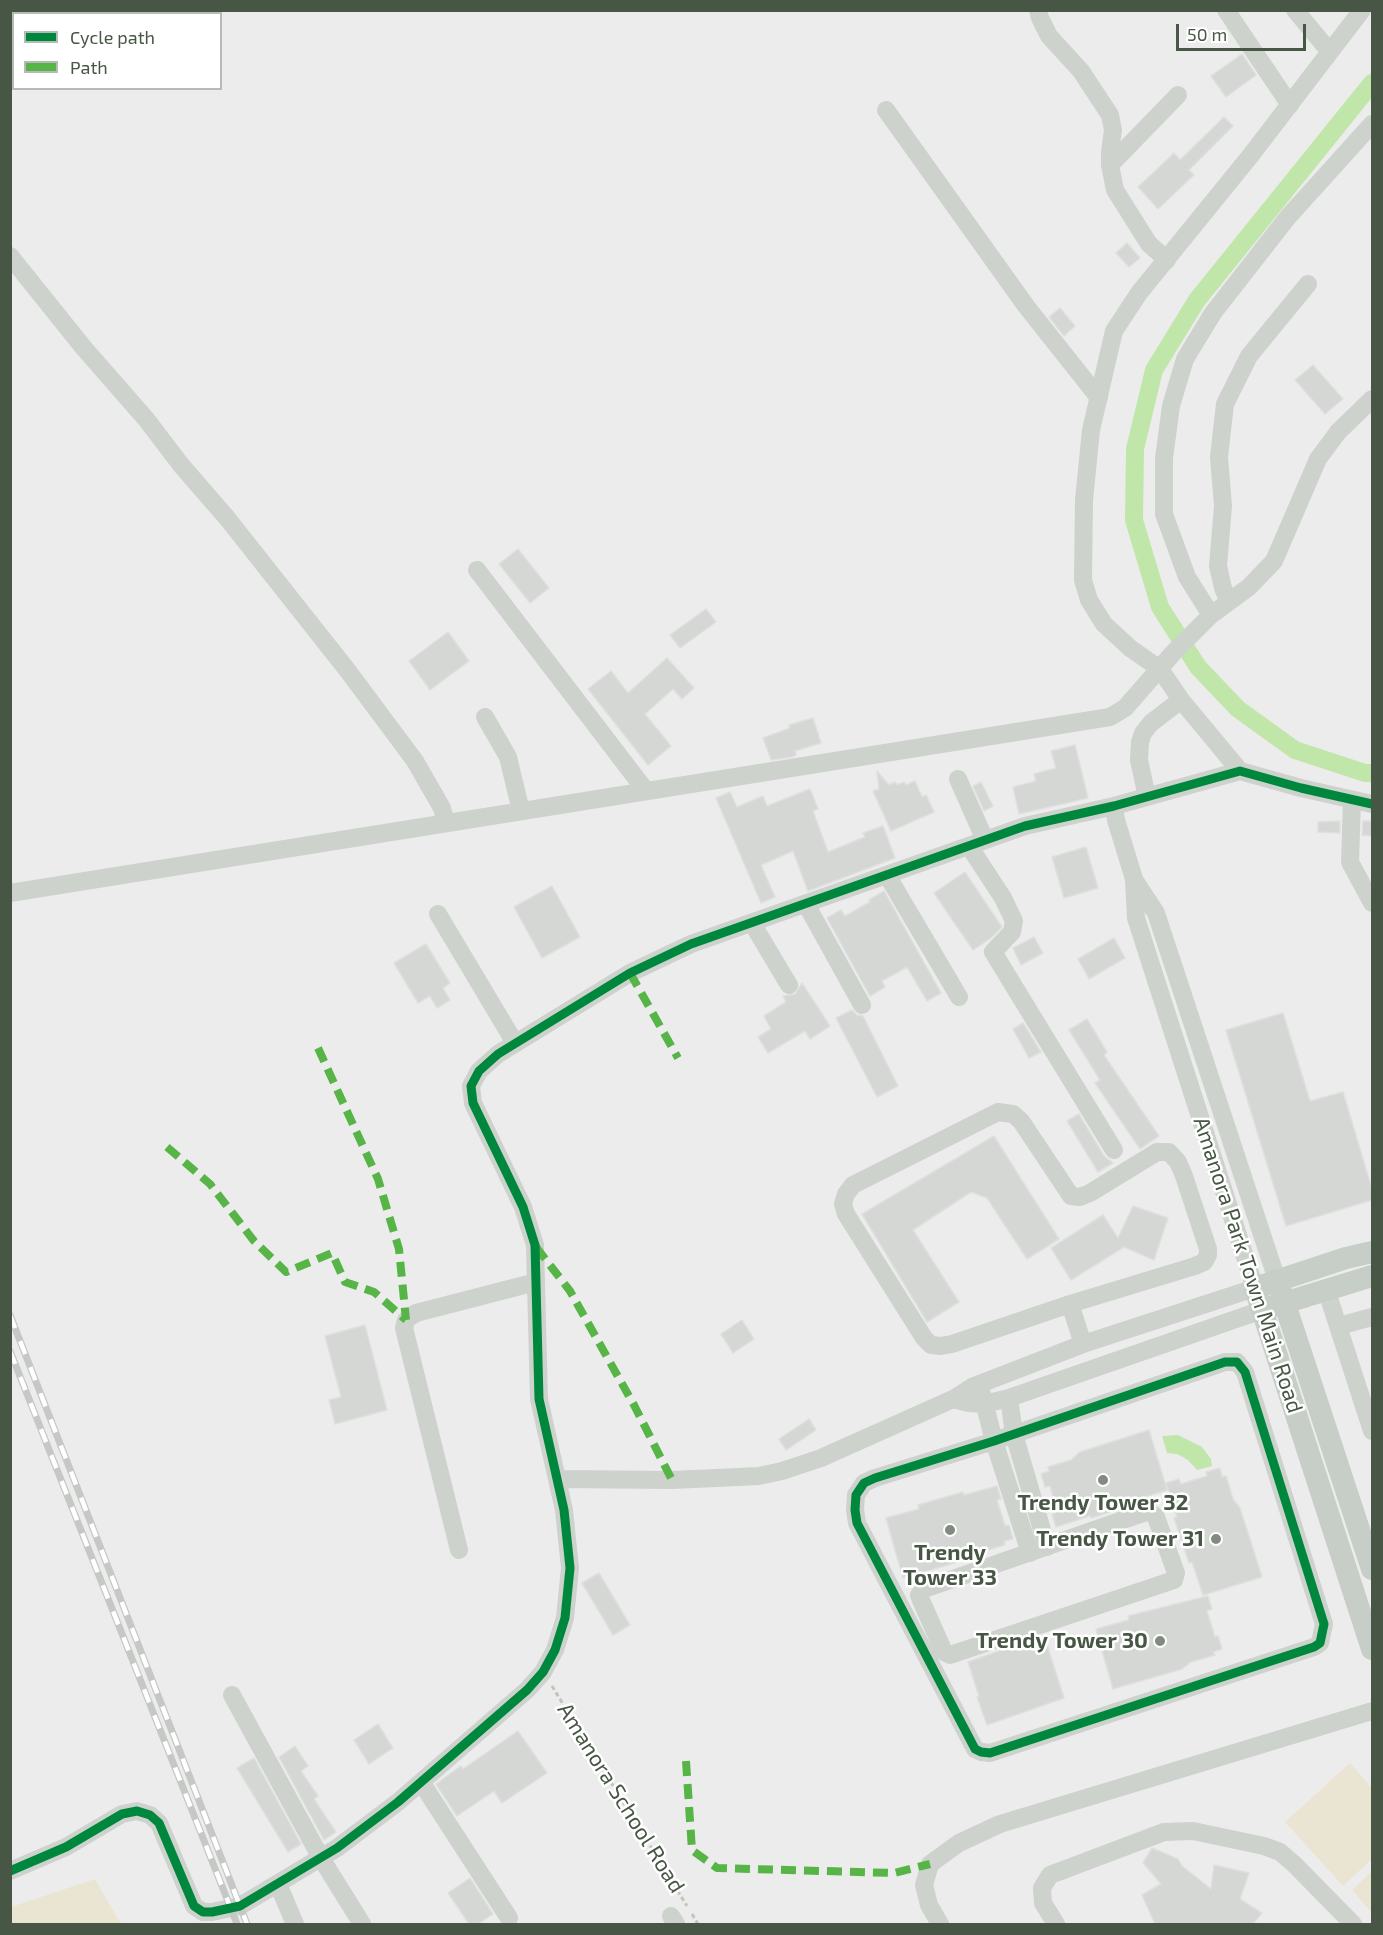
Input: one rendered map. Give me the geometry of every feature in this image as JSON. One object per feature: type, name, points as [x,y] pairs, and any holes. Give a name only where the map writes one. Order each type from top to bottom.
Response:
[{"type":"main road","points":[[1255,1288],[1346,1258],[1372,1252]]},
{"type":"main road","points":[[1262,1310],[1372,1276]]},
{"type":"main road","name":"Amanora Park Town Main Road","points":[[1277,1280],[1372,1569]]},
{"type":"main road","name":"Amanora Park Town Main Road","points":[[1255,1288],[1372,1648]]},
{"type":"street","points":[[1038,10],[1049,36],[1081,71],[1110,115],[1113,130],[1110,165],[1115,190],[1149,244],[1167,260]]},
{"type":"street","points":[[1226,10],[1290,105]]},
{"type":"street","points":[[1296,10],[1330,52]]},
{"type":"street","points":[[1240,771],[1181,700],[1160,669],[1130,648],[1104,624],[1089,600],[1083,580],[1084,500],[1091,430],[1114,331],[1139,293],[1290,105],[1362,10]]},
{"type":"street","points":[[1110,165],[1178,95]]},
{"type":"street","points":[[886,110],[1026,306],[1099,398]]},
{"type":"street","points":[[1211,615],[1187,577],[1164,514],[1164,458],[1170,406],[1185,359],[1212,313],[1288,217],[1372,124]]},
{"type":"street","points":[[10,256],[83,347],[146,418],[180,465],[227,518],[348,671],[415,761],[442,808],[446,823]]},
{"type":"street","points":[[1229,602],[1218,566],[1223,506],[1219,457],[1224,404],[1249,356],[1308,284]]},
{"type":"street","points":[[10,894],[1110,717],[1125,708],[1174,652],[1211,615],[1249,587],[1274,561],[1318,459],[1338,432],[1372,399]]},
{"type":"street","points":[[477,570],[646,791]]},
{"type":"street","points":[[1147,797],[1139,760],[1143,733],[1151,723],[1181,700]]},
{"type":"street","points":[[484,717],[508,757],[521,811]]},
{"type":"street","points":[[10,1871],[66,1847],[122,1814],[137,1811],[150,1815],[159,1823],[194,1906],[203,1912],[212,1912],[240,1906],[321,1858],[390,1808],[536,1683],[543,1672],[555,1650],[565,1618],[570,1568],[564,1510],[539,1399],[535,1245],[523,1207],[473,1103],[471,1086],[479,1071],[498,1054],[630,973],[691,944],[1025,826],[1114,806],[1240,771],[1372,804]]},
{"type":"street","points":[[958,779],[977,843],[1014,921],[1012,932],[993,952],[1114,1149]]},
{"type":"street","points":[[1352,800],[1350,862],[1372,903]]},
{"type":"street","name":"Amanora Park Town Main Road","points":[[1114,806],[1134,879],[1136,918],[1255,1288]]},
{"type":"street","points":[[887,875],[958,997]]},
{"type":"street","name":"Amanora Park Town Main Road","points":[[1134,879],[1156,913],[1277,1280]]},
{"type":"street","points":[[806,904],[862,1005]]},
{"type":"street","points":[[438,914],[515,1043]]},
{"type":"street","points":[[752,923],[789,985]]},
{"type":"street","points":[[1176,1043],[1197,1036]]},
{"type":"street","points":[[998,1112],[1013,1114],[1021,1121],[1071,1196],[1080,1197],[1090,1193],[1157,1152],[1169,1152],[1178,1162],[1184,1176],[1208,1249],[1204,1262],[1070,1304],[952,1344],[941,1346],[931,1344],[924,1338],[846,1214],[843,1203],[846,1194],[853,1185],[998,1112]]},
{"type":"street","points":[[459,1550],[404,1328],[406,1320],[416,1313],[536,1282]]},
{"type":"street","points":[[558,1479],[672,1479],[759,1476],[782,1472],[821,1458],[953,1399],[979,1384],[1083,1344],[1255,1288]]},
{"type":"street","points":[[1326,1289],[1372,1431]]},
{"type":"street","points":[[1070,1304],[1083,1344]]},
{"type":"street","points":[[953,1399],[984,1404],[1009,1398],[1262,1310]]},
{"type":"street","points":[[1339,1326],[1372,1317]]},
{"type":"street","points":[[1226,1362],[1237,1362],[1245,1371],[1324,1624],[1320,1642],[1314,1647],[990,1753],[975,1749],[857,1523],[855,1502],[856,1495],[864,1483],[994,1441],[1226,1362]]},
{"type":"street","points":[[979,1384],[994,1441],[1038,1550]]},
{"type":"street","points":[[1009,1398],[1014,1434],[1038,1550]]},
{"type":"street","points":[[1149,1511],[1156,1517],[1176,1573],[1171,1581],[946,1654],[920,1598],[921,1592],[924,1589],[1038,1550],[1149,1511]]},
{"type":"street","points":[[232,1695],[321,1858],[362,1924]]},
{"type":"street","points":[[940,1924],[929,1905],[924,1885],[930,1864],[959,1843],[1000,1824],[1372,1712]]},
{"type":"street","points":[[421,1782],[510,1918]]},
{"type":"street","points":[[1056,1924],[1043,1903],[1042,1888],[1050,1875],[1164,1832],[1193,1831],[1264,1846],[1280,1852],[1353,1924]]},
{"type":"street","points":[[278,1884],[295,1924]]},
{"type":"shaded area","points":[[1178,1435],[1202,1447],[1211,1459],[1212,1466],[1197,1470],[1188,1460],[1177,1454],[1167,1453],[1162,1436]]},
{"type":"shaded area","points":[[1350,1763],[1372,1788],[1372,1859],[1343,1886],[1285,1822]]},
{"type":"shaded area","points":[[1372,1871],[1372,1913],[1352,1890]]},
{"type":"shaded area","points":[[95,1879],[121,1924],[11,1924],[11,1907]]},
{"type":"building","points":[[1242,54],[1256,75],[1226,97],[1211,76]]},
{"type":"building","points":[[1224,117],[1233,126],[1189,170],[1194,175],[1158,209],[1138,187],[1174,153],[1180,160]]},
{"type":"building","points":[[1127,243],[1140,258],[1129,267],[1116,253]]},
{"type":"building","points":[[1060,308],[1075,326],[1064,336],[1049,317]]},
{"type":"building","points":[[1313,365],[1343,399],[1325,414],[1295,380]]},
{"type":"building","points":[[518,549],[549,588],[530,603],[499,564]]},
{"type":"building","points":[[706,609],[716,622],[680,648],[670,635]]},
{"type":"building","points":[[448,632],[469,661],[430,690],[409,661]]},
{"type":"building","points":[[667,658],[694,688],[682,699],[673,689],[645,714],[671,746],[648,765],[588,689],[611,671],[628,693]]},
{"type":"building","points":[[813,718],[821,743],[795,751],[796,755],[792,757],[771,760],[763,738],[790,728],[789,725]]},
{"type":"building","points":[[1075,745],[1088,798],[1019,814],[1013,787],[1036,781],[1034,774],[1056,768],[1051,751]]},
{"type":"building","points":[[877,771],[889,785],[904,782],[906,785],[915,781],[922,797],[926,795],[934,812],[891,831],[873,791],[879,789]]},
{"type":"building","points":[[981,782],[993,806],[984,811],[973,786]]},
{"type":"building","points":[[810,789],[818,809],[813,811],[828,852],[865,837],[863,833],[883,826],[895,858],[808,891],[793,851],[761,865],[775,897],[761,903],[716,798],[730,792],[737,807],[763,796],[767,806]]},
{"type":"building","points":[[1340,821],[1340,833],[1318,832],[1318,822]]},
{"type":"building","points":[[1363,821],[1372,821],[1372,836],[1362,835]]},
{"type":"building","points":[[1086,847],[1098,888],[1064,898],[1052,857]]},
{"type":"building","points":[[965,872],[1002,927],[973,950],[934,893]]},
{"type":"building","points":[[552,886],[580,937],[542,958],[514,907]]},
{"type":"building","points":[[884,891],[941,993],[927,1001],[907,967],[882,981],[885,987],[870,996],[827,918],[841,910],[845,916]]},
{"type":"building","points":[[1034,937],[1043,953],[1021,965],[1013,948]]},
{"type":"building","points":[[1114,938],[1125,958],[1089,979],[1078,959]]},
{"type":"building","points":[[426,944],[450,983],[443,988],[450,1000],[437,1008],[430,996],[418,1003],[394,963]]},
{"type":"building","points":[[802,983],[830,1026],[810,1039],[805,1031],[768,1053],[758,1037],[771,1029],[764,1016],[786,1002],[783,996],[795,994]]},
{"type":"building","points":[[852,1010],[857,1015],[863,1016],[898,1086],[877,1097],[836,1018]]},
{"type":"building","points":[[1283,1013],[1310,1101],[1343,1092],[1372,1189],[1372,1200],[1286,1226],[1226,1030]]},
{"type":"building","points":[[1087,1019],[1107,1052],[1104,1055],[1159,1136],[1140,1149],[1095,1083],[1100,1080],[1069,1030]]},
{"type":"building","points":[[1023,1023],[1041,1052],[1029,1058],[1013,1029]]},
{"type":"building","points":[[1079,1114],[1104,1156],[1113,1163],[1098,1172],[1067,1121]]},
{"type":"building","points":[[994,1136],[1059,1239],[1027,1259],[987,1198],[971,1192],[913,1230],[959,1302],[927,1322],[862,1214]]},
{"type":"building","points":[[1133,1206],[1168,1218],[1154,1260],[1124,1247],[1071,1280],[1051,1248],[1103,1215],[1118,1238]]},
{"type":"building","points":[[742,1320],[754,1339],[733,1353],[721,1334]]},
{"type":"building","points":[[365,1325],[387,1410],[335,1424],[329,1400],[341,1397],[325,1336]]},
{"type":"building","points":[[809,1419],[816,1430],[786,1450],[779,1439]]},
{"type":"building","name":"Trendy Tower 32","points":[[1149,1430],[1167,1490],[1135,1500],[1136,1504],[1056,1527],[1052,1514],[1057,1512],[1050,1486],[1045,1487],[1041,1474],[1049,1471],[1048,1467],[1071,1460],[1080,1452]]},
{"type":"building","name":"Trendy Tower 31","points":[[1220,1468],[1222,1477],[1226,1476],[1233,1499],[1240,1508],[1262,1577],[1203,1595],[1192,1562],[1189,1563],[1174,1518],[1177,1517],[1166,1483],[1179,1479],[1181,1484],[1207,1476],[1206,1472]]},
{"type":"building","name":"Trendy Tower 33","points":[[997,1486],[1001,1499],[997,1500],[1005,1526],[1009,1525],[1013,1539],[1004,1541],[1005,1545],[981,1552],[972,1558],[903,1578],[886,1518],[919,1509],[918,1505],[963,1492],[964,1495]]},
{"type":"building","points":[[599,1573],[630,1625],[613,1635],[582,1583]]},
{"type":"building","name":"Trendy Tower 30","points":[[1208,1596],[1212,1609],[1207,1611],[1215,1637],[1218,1636],[1222,1649],[1213,1652],[1215,1655],[1191,1662],[1182,1669],[1113,1689],[1096,1629],[1129,1620],[1128,1616]]},
{"type":"building","points":[[1044,1635],[1064,1698],[987,1725],[968,1662]]},
{"type":"building","points":[[378,1724],[393,1748],[369,1764],[354,1740]]},
{"type":"building","points":[[518,1731],[547,1773],[502,1803],[494,1791],[457,1816],[436,1784],[461,1766],[463,1769]]},
{"type":"building","points":[[295,1746],[308,1766],[301,1771],[318,1796],[314,1799],[336,1832],[324,1840],[279,1757]]},
{"type":"building","points":[[254,1758],[301,1844],[288,1852],[237,1768]]},
{"type":"building","points":[[1152,1848],[1178,1859],[1182,1866],[1211,1889],[1214,1865],[1249,1873],[1240,1899],[1262,1913],[1253,1924],[1155,1924],[1142,1895],[1161,1884],[1143,1863]]},
{"type":"building","points":[[470,1878],[493,1914],[478,1924],[469,1924],[448,1893]]},
{"type":"waterway","points":[[1372,83],[1197,300],[1154,370],[1135,449],[1134,520],[1160,607],[1198,667],[1238,709],[1295,750],[1365,773],[1372,773]]},
{"type":"railway","points":[[10,1315],[247,1924]]},
{"type":"railway","points":[[10,1351],[237,1924]]},
{"type":"marked path","points":[[630,973],[678,1058]]},
{"type":"marked path","points":[[318,1048],[378,1179],[399,1249],[406,1320]]},
{"type":"marked path","points":[[167,1147],[210,1184],[254,1241],[286,1272],[332,1253],[345,1282],[374,1292],[406,1320]]},
{"type":"marked path","points":[[536,1247],[570,1291],[634,1405],[672,1480]]},
{"type":"marked path","points":[[686,1761],[692,1850],[717,1868],[894,1873],[930,1864]]},
{"type":"cycle path","points":[[10,1871],[66,1847],[122,1814],[137,1811],[150,1815],[159,1823],[194,1906],[203,1912],[240,1906],[337,1848],[398,1802],[527,1690],[543,1672],[555,1650],[565,1618],[570,1568],[564,1510],[539,1399],[535,1245],[523,1207],[473,1103],[471,1086],[479,1071],[498,1054],[630,973],[691,944],[1025,826],[1114,806],[1240,771],[1372,804]]},
{"type":"cycle path","points":[[1225,1362],[1237,1362],[1245,1372],[1324,1624],[1320,1643],[1314,1647],[990,1753],[975,1749],[857,1523],[856,1495],[864,1483],[875,1478],[994,1441],[1225,1362]]},
{"type":"place","name":"Trendy Tower 32","points":[[1103,1480]]},
{"type":"place","name":"Trendy Tower 33","points":[[950,1530]]},
{"type":"place","name":"Trendy Tower 31","points":[[1216,1539]]},
{"type":"place","name":"Trendy Tower 30","points":[[1160,1641]]}]
